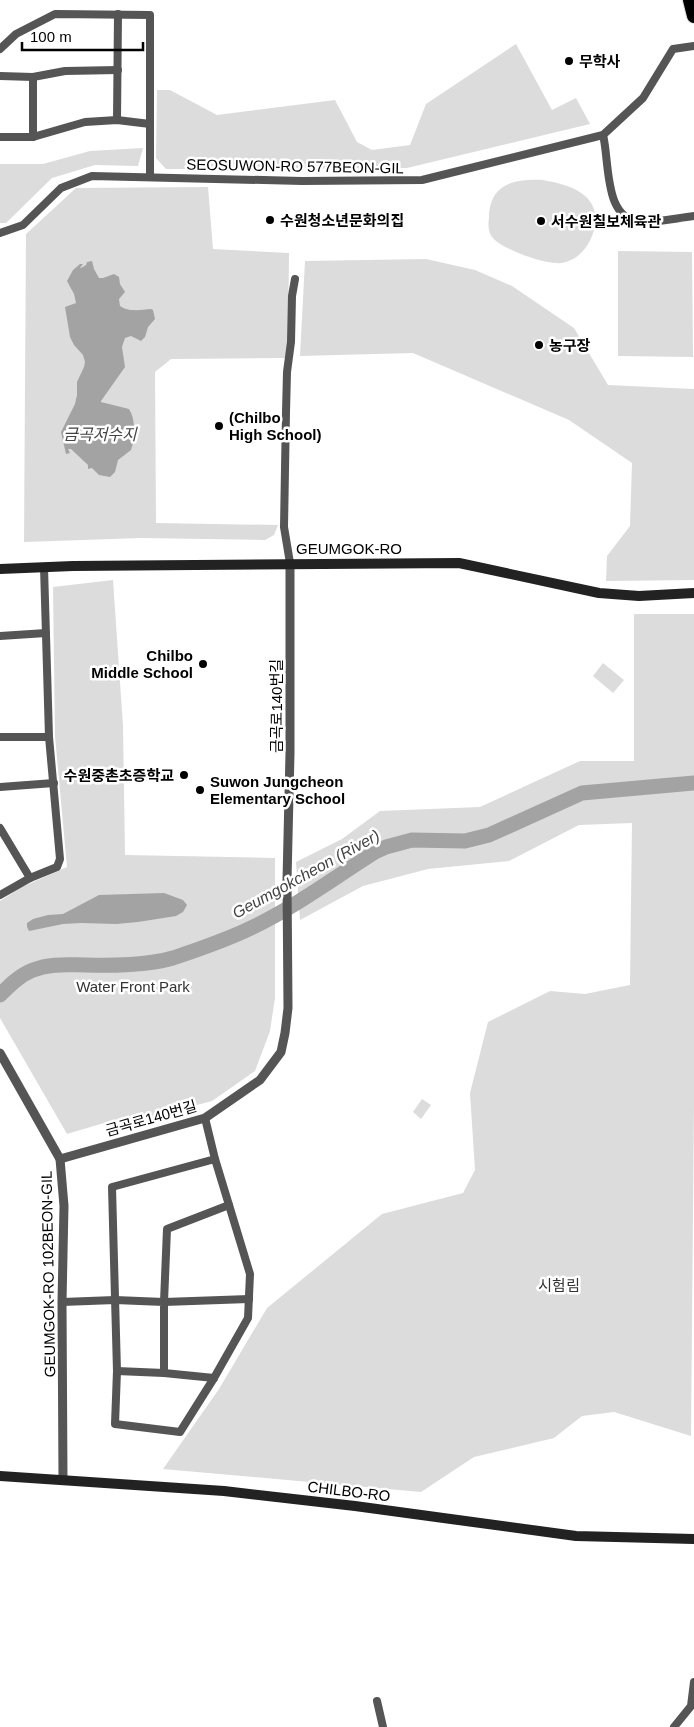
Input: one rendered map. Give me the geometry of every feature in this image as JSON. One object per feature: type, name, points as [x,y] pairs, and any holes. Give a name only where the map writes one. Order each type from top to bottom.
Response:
[{"type":"highway","points":[[690,0],[694,16]]},
{"type":"main road","name":"GEUMGOK-RO","points":[[0,569],[290,563],[459,563],[599,593],[646,596],[694,593]]},
{"type":"main road","name":"CHILBO-RO","points":[[0,1476],[243,1494],[355,1506],[576,1536],[694,1539]]},
{"type":"street","points":[[0,49],[16,34],[55,14],[150,15],[150,178]]},
{"type":"street","points":[[117,120],[118,14]]},
{"type":"street","points":[[694,46],[674,49],[643,98],[603,135],[613,199],[621,213],[627,218],[641,222],[694,216]]},
{"type":"street","points":[[0,76],[33,77],[65,71],[118,70]]},
{"type":"street","points":[[33,77],[33,136]]},
{"type":"street","points":[[0,137],[33,136],[85,122],[117,120],[150,124]]},
{"type":"street","name":"SEOSUWON-RO 577BEON-GIL","points":[[0,234],[23,225],[61,188],[92,176],[302,181],[422,180],[603,135]]},
{"type":"street","points":[[290,563],[284,527],[287,372],[291,342],[292,296],[295,279]]},
{"type":"street","name":"금곡로140번길","points":[[60,1159],[205,1118],[260,1080],[281,1052],[288,1008],[287,880],[290,752],[290,563]]},
{"type":"street","points":[[0,895],[30,878],[57,867],[60,858],[49,737],[44,567]]},
{"type":"street","points":[[0,636],[46,633]]},
{"type":"street","points":[[0,737],[49,737]]},
{"type":"street","points":[[0,786],[54,783]]},
{"type":"street","points":[[0,828],[30,878]]},
{"type":"street","name":"GEUMGOK-RO 102BEON-GIL","points":[[0,1053],[60,1159],[64,1206],[62,1302],[63,1480]]},
{"type":"street","points":[[205,1118],[215,1159],[250,1274],[248,1318],[214,1378],[180,1432],[115,1424],[116,1371],[112,1187],[215,1159]]},
{"type":"street","points":[[164,1373],[167,1229],[229,1205]]},
{"type":"street","points":[[62,1302],[115,1300],[164,1302],[249,1299]]},
{"type":"street","points":[[116,1371],[214,1378]]},
{"type":"street","points":[[674,1727],[692,1706],[694,1682]]},
{"type":"street","points":[[377,1701],[383,1727]]},
{"type":"green space","points":[[516,44],[552,110],[576,98],[590,124],[407,168],[166,169],[156,158],[157,90],[170,90],[217,115],[335,100],[357,142],[372,150],[410,145],[426,104]]},
{"type":"green space","points":[[143,148],[138,166],[95,165],[52,178],[6,223],[0,223],[0,164],[43,164],[90,151]]},
{"type":"green space","name":"서수원칠보체육관","points":[[543,180],[566,185],[581,193],[591,203],[595,212],[594,231],[585,249],[564,263],[542,261],[513,251],[498,242],[491,236],[489,231],[490,206],[499,190],[514,182]]},
{"type":"green space","points":[[208,187],[213,249],[289,253],[288,348],[285,358],[171,359],[155,372],[156,523],[278,525],[274,535],[265,540],[141,538],[24,542],[26,234],[76,188]]},
{"type":"green space","points":[[618,251],[692,252],[693,357],[618,356]]},
{"type":"green space","points":[[426,259],[475,270],[512,286],[574,328],[608,385],[694,389],[694,580],[606,581],[607,556],[630,526],[632,463],[569,420],[413,353],[300,356],[305,261]]},
{"type":"green space","name":"Water Front Park","points":[[113,580],[123,726],[125,855],[275,858],[275,998],[270,1031],[255,1071],[212,1101],[129,1123],[104,1123],[67,1134],[0,1018],[0,901],[22,887],[67,867],[55,736],[53,587]]},
{"type":"green space","name":"시험림","points":[[634,614],[694,614],[694,1101],[691,1436],[614,1412],[582,1416],[554,1438],[474,1457],[421,1492],[163,1469],[219,1389],[267,1308],[382,1214],[463,1193],[475,1170],[470,1093],[488,1022],[550,991],[585,994],[630,985],[632,823],[579,825],[509,861],[428,869],[363,886],[300,920],[296,862],[342,839],[380,811],[480,807],[580,761],[634,761]]},
{"type":"green space","points":[[603,663],[624,680],[613,693],[593,676]]},
{"type":"green space","points":[[422,1099],[431,1105],[421,1119],[413,1112]]},
{"type":"water","name":"금곡저수지","points":[[92,261],[99,278],[114,274],[119,277],[120,284],[125,292],[119,299],[120,306],[131,310],[151,309],[155,319],[148,327],[145,337],[141,341],[131,336],[125,338],[122,347],[125,367],[101,401],[129,409],[134,423],[131,450],[118,460],[115,472],[110,477],[99,475],[92,468],[88,469],[88,465],[71,449],[68,449],[70,453],[66,454],[61,432],[75,404],[77,382],[85,362],[83,355],[70,337],[65,307],[76,303],[74,294],[67,281],[73,270],[80,264],[83,264],[81,268],[87,262]]},
{"type":"water","points":[[164,893],[183,900],[187,905],[183,912],[176,916],[138,922],[63,924],[29,931],[27,927],[27,923],[33,919],[63,914],[99,895]]},
{"type":"waterway","name":"Geumgokcheon (River)","points":[[0,995],[19,977],[46,966],[142,964],[173,958],[213,944],[251,928],[283,911],[375,852],[386,847],[412,840],[465,841],[489,835],[582,793],[694,783]]},
{"type":"place","name":"무학사","points":[[569,61]]},
{"type":"place","name":"수원청소년문화의집","points":[[270,220]]},
{"type":"place","name":"서수원칠보체육관","points":[[541,221]]},
{"type":"place","name":"농구장","points":[[539,345]]},
{"type":"place","name":"(Chilbo High School)","points":[[219,426]]},
{"type":"place","name":"Chilbo Middle School","points":[[203,664]]},
{"type":"place","name":"수원중촌초증학교","points":[[184,775]]},
{"type":"place","name":"Suwon Jungcheon Elementary School","points":[[200,790]]}]
